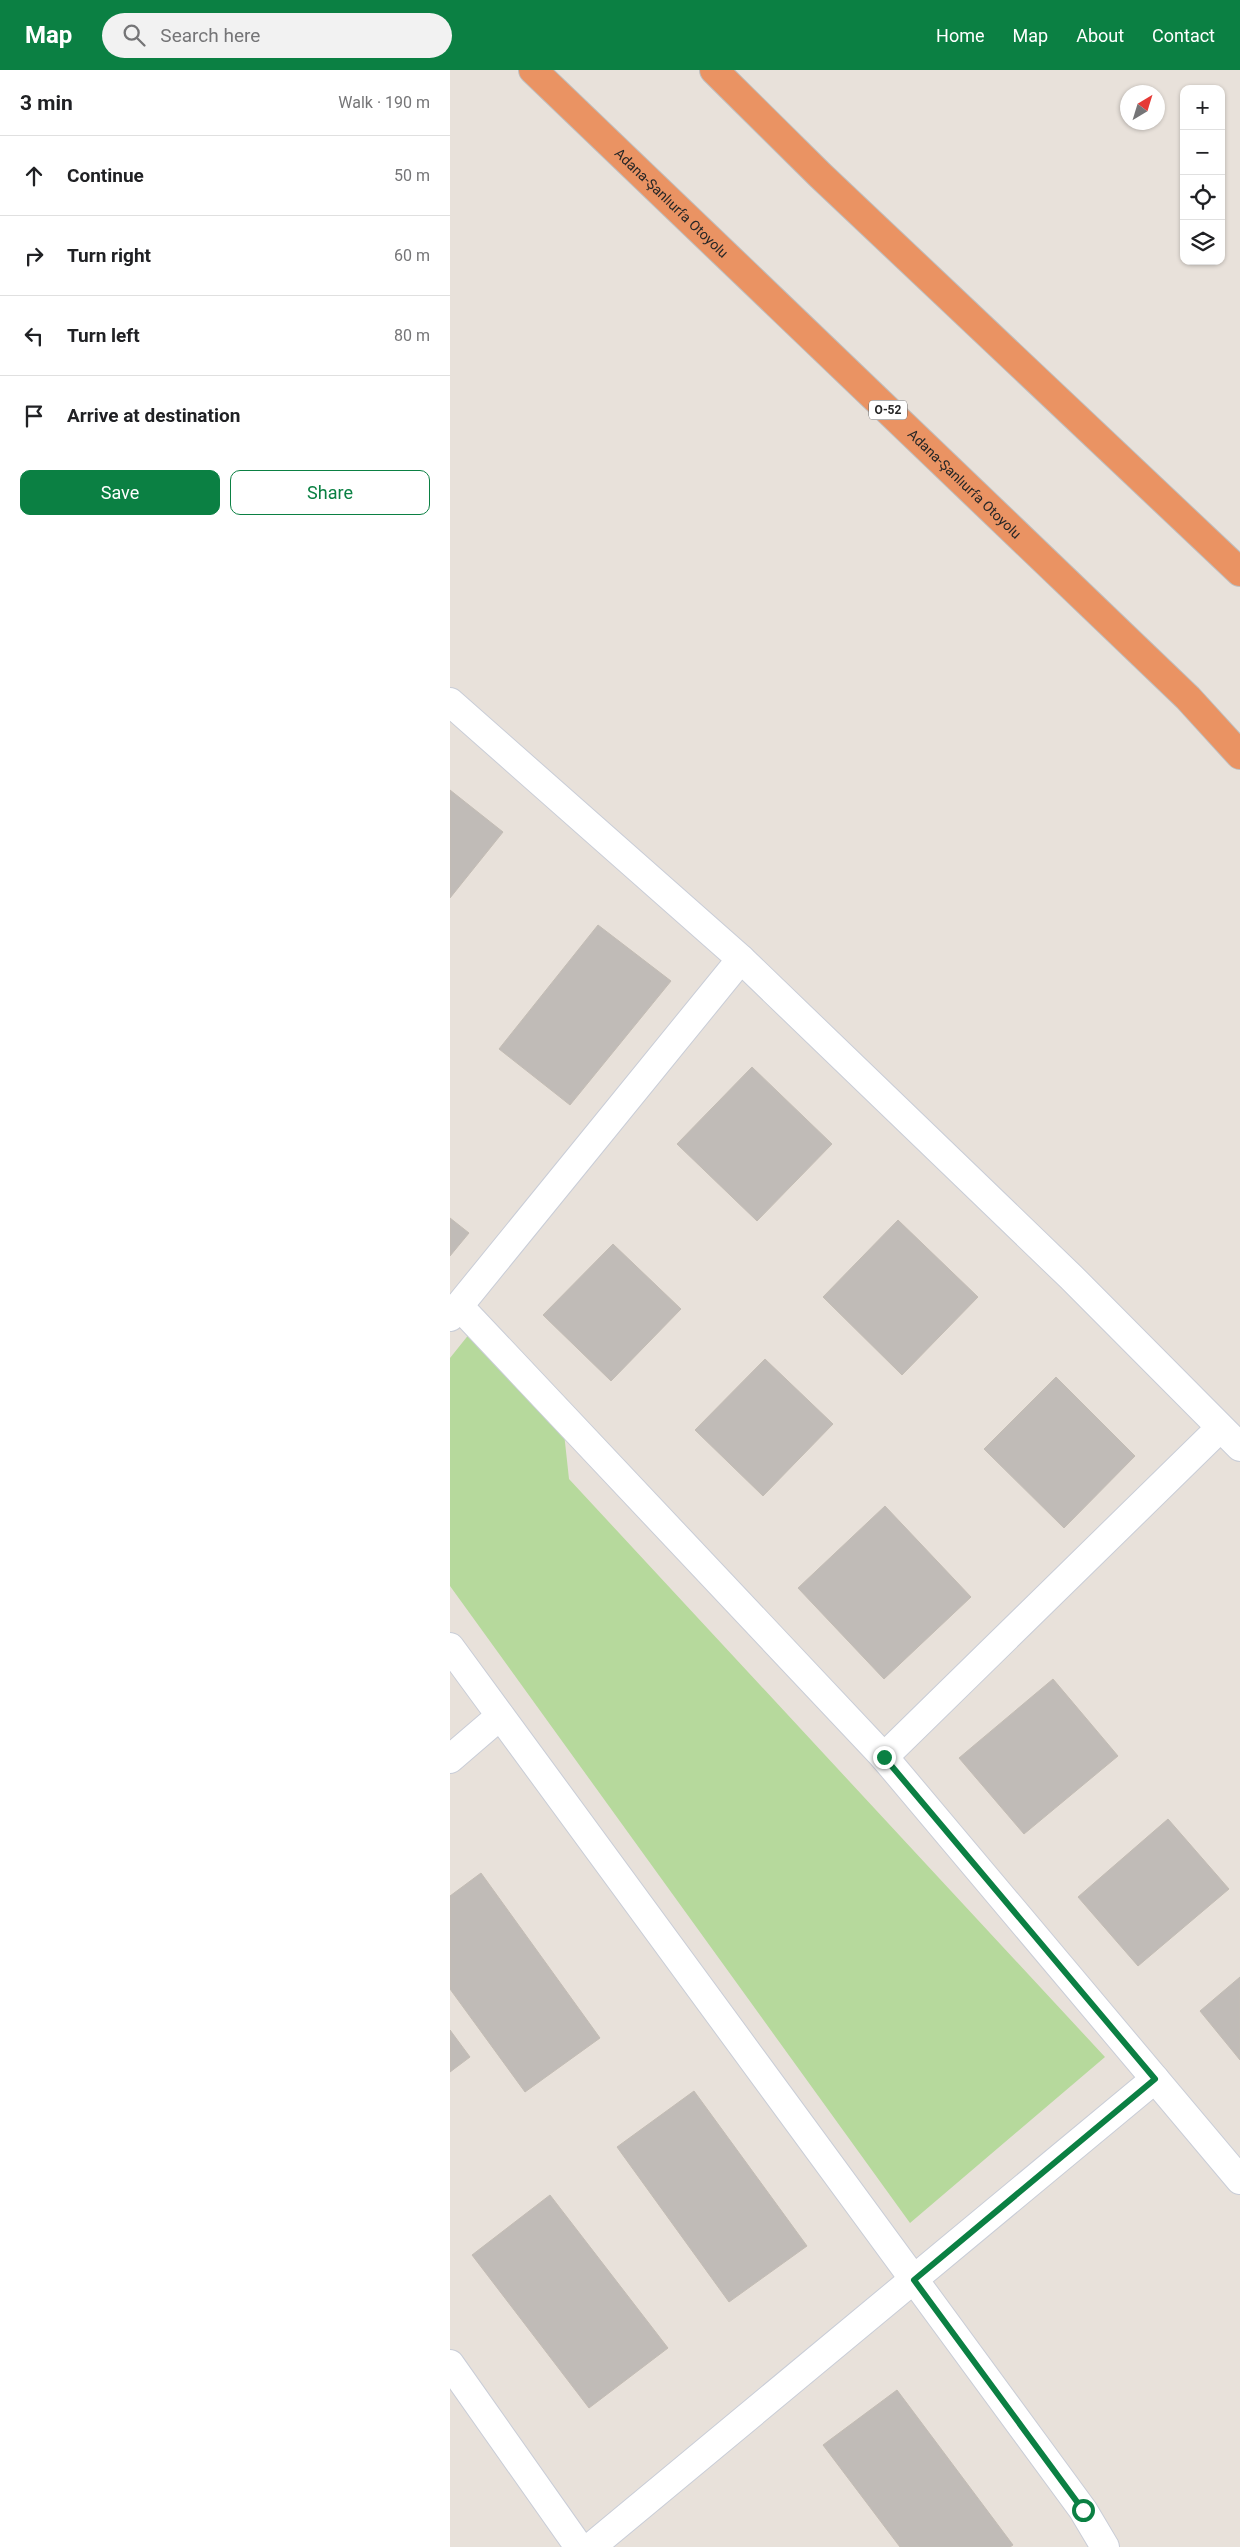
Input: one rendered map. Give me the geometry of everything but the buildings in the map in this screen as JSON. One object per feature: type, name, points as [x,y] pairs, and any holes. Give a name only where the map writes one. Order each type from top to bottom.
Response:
[{"type":"highway","name":"Adana-Şanlıurfa Otoyolu","points":[[533,70],[1188,698],[1240,754]]},
{"type":"highway","points":[[714,70],[820,175],[1240,572]]},
{"type":"street","points":[[450,702],[741,959],[1071,1277],[1240,1448]]},
{"type":"street","points":[[741,959],[455,1312],[884,1757],[1240,2180]]},
{"type":"street","points":[[884,1757],[1220,1428]]},
{"type":"street","points":[[450,1646],[1083,2510],[1105,2547]]},
{"type":"street","points":[[450,1760],[500,1716]]},
{"type":"street","points":[[591,2547],[1155,2079]]},
{"type":"street","points":[[450,2364],[579,2547]]},
{"type":"green space","points":[[470,1333],[564,1433],[569,1479],[1105,2057],[910,2223],[450,1586],[450,1358]]},
{"type":"route","points":[[884,1757],[1155,2079],[914,2280],[1083,2510]]}]
